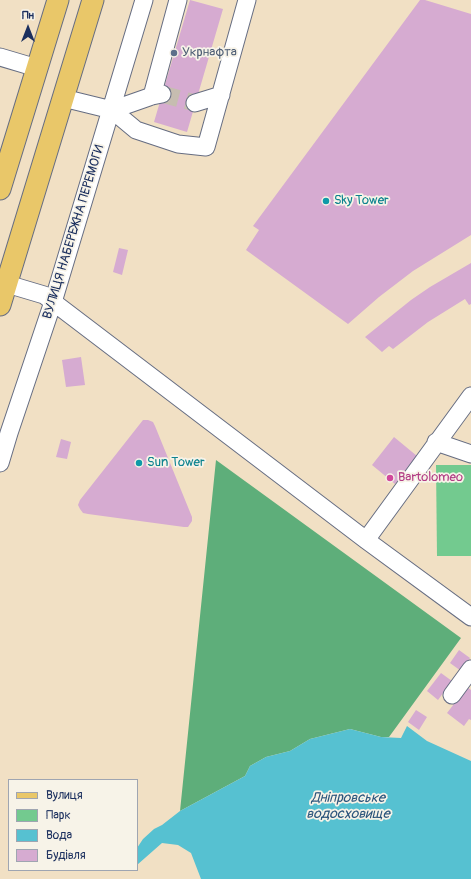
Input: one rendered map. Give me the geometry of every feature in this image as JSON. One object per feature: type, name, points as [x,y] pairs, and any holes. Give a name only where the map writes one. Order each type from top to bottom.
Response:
[{"type":"main road","points":[[0,189],[58,0]]},
{"type":"main road","points":[[0,305],[93,0]]},
{"type":"street","name":"ВУЛИЦЯ НАБЕРЕЖНА ПЕРЕМОГИ","points":[[0,464],[53,302],[144,0]]},
{"type":"street","points":[[112,110],[157,95],[178,0]]},
{"type":"street","points":[[63,98],[112,110],[136,130],[178,144],[206,147],[247,0]]},
{"type":"street","points":[[0,57],[37,68]]},
{"type":"street","points":[[195,103],[221,95]]},
{"type":"street","points":[[7,284],[44,295],[366,540],[471,617]]},
{"type":"street","points":[[366,540],[471,396]]},
{"type":"street","points":[[436,442],[471,454]]},
{"type":"street","points":[[452,695],[471,669]]},
{"type":"green space","points":[[216,460],[461,638],[389,737],[381,737],[350,729],[310,739],[290,751],[266,757],[250,766],[245,776],[180,811]]},
{"type":"green space","points":[[436,465],[471,465],[471,556],[437,556]]},
{"type":"water","name":"Дніпровське водосховище","points":[[407,726],[427,741],[471,761],[471,879],[201,879],[191,853],[178,845],[162,843],[138,864],[138,846],[143,839],[154,829],[162,825],[180,811],[245,776],[250,766],[266,757],[290,751],[310,739],[350,729],[381,737],[401,738]]},
{"type":"building","points":[[190,0],[223,9],[187,132],[154,122]]},
{"type":"building","points":[[420,0],[425,0],[471,14],[471,235],[413,271],[379,297],[348,324],[246,250],[259,230],[253,226]]},
{"type":"building","points":[[119,248],[128,250],[122,275],[113,272]]},
{"type":"building","points":[[471,263],[471,304],[469,305],[465,299],[428,322],[393,349],[389,346],[382,352],[365,337],[411,300]]},
{"type":"building","points":[[81,357],[85,385],[66,387],[62,360]]},
{"type":"building","name":"Sun Tower","points":[[143,420],[153,422],[155,426],[192,517],[192,521],[188,527],[83,513],[78,505],[80,500]]},
{"type":"building","points":[[394,437],[417,456],[395,484],[372,465]]},
{"type":"building","points":[[61,439],[71,442],[67,459],[56,457]]},
{"type":"building","points":[[459,650],[470,658],[461,671],[450,663]]},
{"type":"building","points":[[441,673],[452,681],[438,700],[427,691]]},
{"type":"building","points":[[467,687],[471,690],[471,720],[469,719],[464,726],[447,713]]},
{"type":"building","points":[[416,710],[427,717],[419,730],[408,722]]},
{"type":"tunnel","points":[[162,94],[195,103]]},
{"type":"place","name":"Укрнафта","points":[[174,53]]},
{"type":"place","name":"Sky Tower","points":[[326,201]]},
{"type":"place","name":"Sun Tower","points":[[139,463]]},
{"type":"place","name":"Bartolomeo","points":[[390,478]]}]
